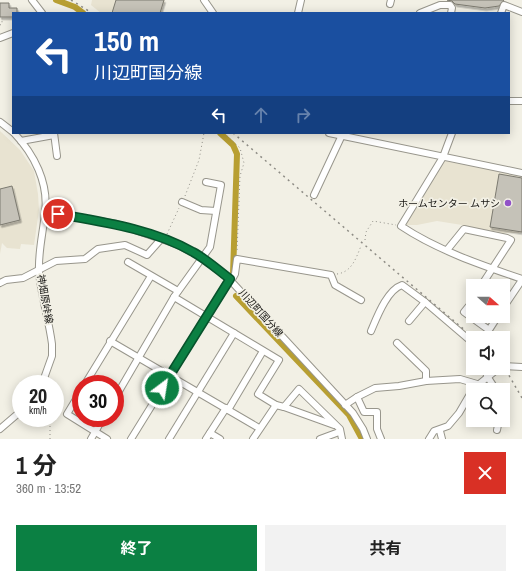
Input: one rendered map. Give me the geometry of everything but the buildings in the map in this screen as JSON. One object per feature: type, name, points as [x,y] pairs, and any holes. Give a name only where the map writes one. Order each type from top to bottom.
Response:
[{"type":"street","points":[[32,0],[41,12]]},
{"type":"street","points":[[204,0],[212,12]]},
{"type":"street","points":[[298,12],[301,0]]},
{"type":"street","points":[[422,12],[440,5],[450,5],[452,8],[451,12]]},
{"type":"street","points":[[501,12],[504,6],[522,12]]},
{"type":"street","points":[[0,38],[12,33]]},
{"type":"street","points":[[510,101],[522,101]]},
{"type":"street","points":[[0,122],[12,132]]},
{"type":"street","points":[[14,134],[22,141],[35,161],[45,194],[46,212]]},
{"type":"street","points":[[22,141],[54,134],[57,156]]},
{"type":"street","points":[[314,195],[342,134],[522,173]]},
{"type":"street","points":[[452,134],[443,157],[400,226],[420,239],[522,280],[510,298]]},
{"type":"street","points":[[124,383],[176,294],[203,258],[212,242],[221,185],[206,182]]},
{"type":"street","points":[[182,202],[201,210],[216,211]]},
{"type":"street","name":"川辺町国分線","points":[[46,212],[117,224],[162,238],[203,258],[231,280],[345,405],[359,422],[367,439]]},
{"type":"street","name":"神畑原峠線","points":[[45,375],[52,356],[52,344],[39,271],[40,247],[46,212]]},
{"type":"street","points":[[448,250],[464,229],[511,240],[486,279]]},
{"type":"street","points":[[0,284],[6,280],[24,278],[56,261],[85,259],[98,249],[125,245],[147,255],[162,238]]},
{"type":"street","points":[[131,439],[206,315],[235,274],[237,259],[331,275],[335,285],[361,300]]},
{"type":"street","points":[[128,262],[151,276],[206,315],[279,360],[258,394],[276,406],[284,407],[338,429]]},
{"type":"street","points":[[90,375],[151,276]]},
{"type":"street","points":[[371,331],[384,302],[399,286],[402,285],[426,302],[466,337]]},
{"type":"street","points":[[409,321],[426,302]]},
{"type":"street","points":[[479,323],[489,330],[494,323]]},
{"type":"street","points":[[169,439],[234,333]]},
{"type":"street","points":[[110,341],[259,428]]},
{"type":"street","points":[[397,343],[426,371],[426,381]]},
{"type":"street","points":[[220,439],[208,436],[227,409],[263,351]]},
{"type":"street","points":[[510,366],[522,365]]},
{"type":"street","points":[[478,383],[487,376],[492,383]]},
{"type":"street","points":[[345,405],[357,396],[375,388],[399,386],[426,381],[460,379],[474,383]]},
{"type":"street","points":[[284,407],[300,389],[338,429],[342,439]]},
{"type":"street","points":[[357,396],[364,412],[377,412],[377,429],[381,439]]},
{"type":"street","points":[[429,439],[434,431],[440,431],[448,426],[466,402]]},
{"type":"street","points":[[72,406],[67,414],[72,417]]},
{"type":"street","points":[[253,439],[259,428],[276,406]]},
{"type":"street","points":[[0,429],[12,419]]},
{"type":"street","points":[[87,427],[107,439]]},
{"type":"street","points":[[91,439],[98,427]]},
{"type":"street","points":[[320,439],[338,429]]},
{"type":"street","points":[[440,431],[442,439]]},
{"type":"path","points":[[0,25],[2,24],[2,18]]},
{"type":"path","points":[[162,238],[166,235],[182,202],[199,160],[204,134]]},
{"type":"path","points":[[225,134],[240,148],[244,163],[240,176],[237,259]]},
{"type":"path","points":[[365,240],[366,232],[373,222],[400,226]]},
{"type":"path","points":[[331,275],[343,274],[351,268],[361,246]]},
{"type":"path","points":[[50,427],[50,439]]},
{"type":"shaded area","points":[[92,0],[165,0],[161,12],[100,12],[91,5]]},
{"type":"shaded area","points":[[0,131],[20,150],[34,171],[39,210],[34,245],[21,244],[20,249],[7,248],[2,243],[0,254]]},
{"type":"shaded area","points":[[444,161],[522,175],[522,233],[491,233],[462,225],[437,221],[417,225],[407,225],[406,221]]},
{"type":"waterway","points":[[56,0],[75,7],[82,12]]},
{"type":"waterway","points":[[221,134],[233,145],[237,154],[233,274]]},
{"type":"waterway","points":[[236,296],[349,415],[362,439]]},
{"type":"railway","points":[[71,0],[90,12]]},
{"type":"railway","points":[[234,134],[466,331]]},
{"type":"railway","points":[[509,375],[522,398]]},
{"type":"place","name":"ホームセンター ムサシ","points":[[508,203]]},
{"type":"route","points":[[58,214],[117,224],[162,238],[203,258],[230,279],[206,315],[162,388]]}]
